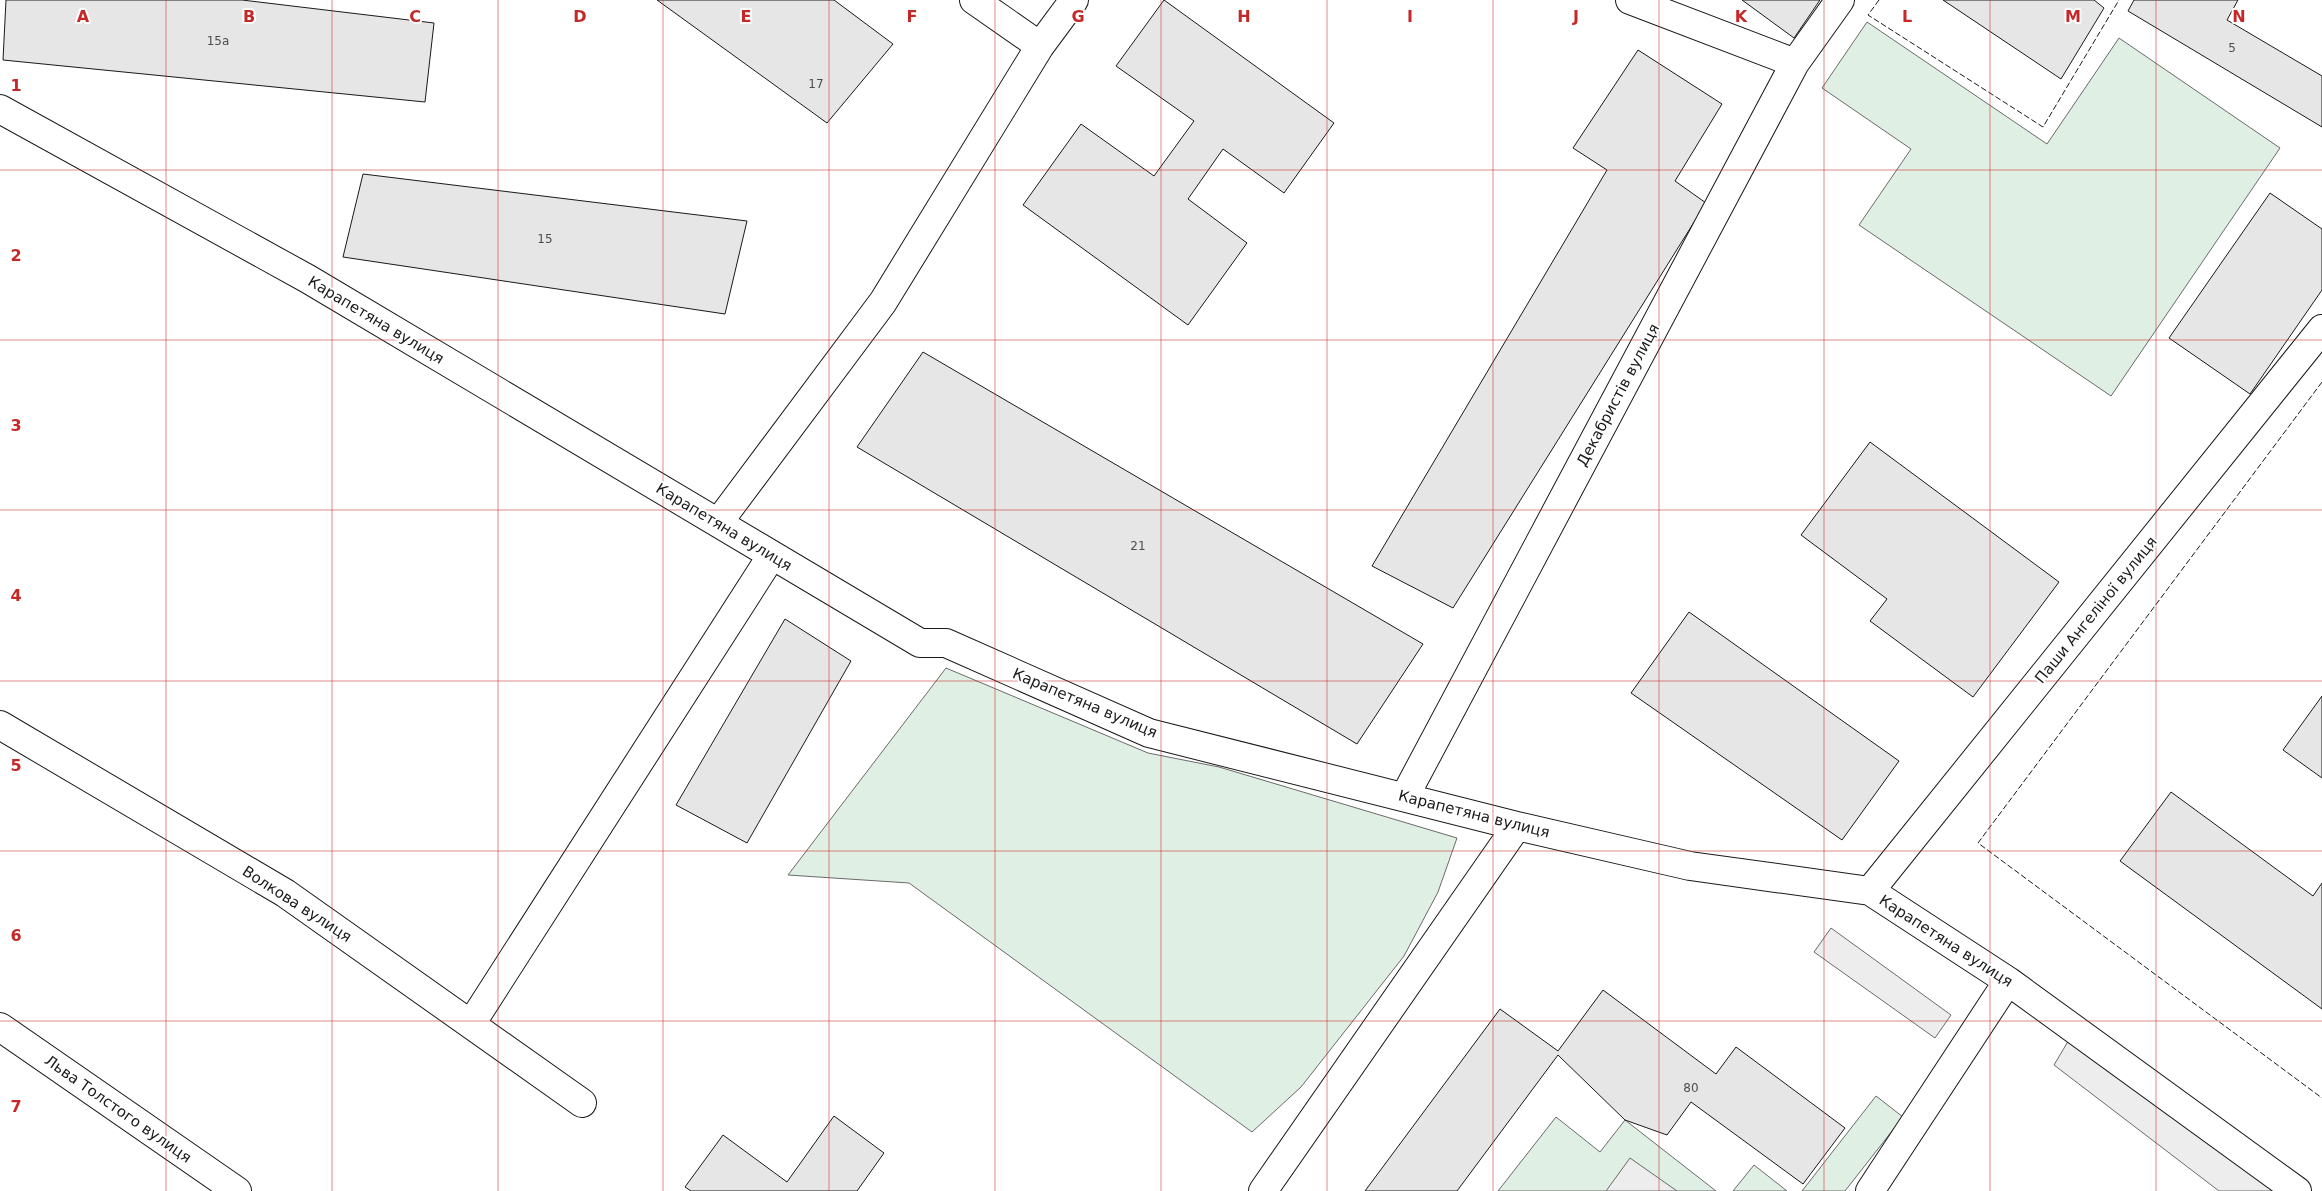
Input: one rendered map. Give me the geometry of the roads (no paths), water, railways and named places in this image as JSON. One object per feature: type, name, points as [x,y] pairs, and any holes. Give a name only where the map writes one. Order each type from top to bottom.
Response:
[{"type":"street","points":[[974,0],[1040,46]]},
{"type":"street","points":[[718,523],[883,302],[1040,46],[1074,0]]},
{"type":"street","points":[[1630,0],[1795,63]]},
{"type":"street","name":"Декабристів вулиця","points":[[1405,796],[1795,63],[1840,0]]},
{"type":"street","name":"Карапетяна вулиця","points":[[0,108],[308,280],[920,643],[946,644],[1149,733],[1405,796],[1517,826],[1690,866],[1870,891],[2008,980],[2298,1191]]},
{"type":"street","name":"Паши Ангеліної вулиця","points":[[1870,891],[2322,329]]},
{"type":"street","points":[[470,1024],[772,555]]},
{"type":"street","name":"Волкова вулиця","points":[[0,725],[285,893],[582,1102]]},
{"type":"street","points":[[1263,1191],[1517,826]]},
{"type":"street","points":[[1870,1191],[2008,980]]},
{"type":"street","name":"Льва Толстого вулиця","points":[[0,1027],[237,1191]]}]
